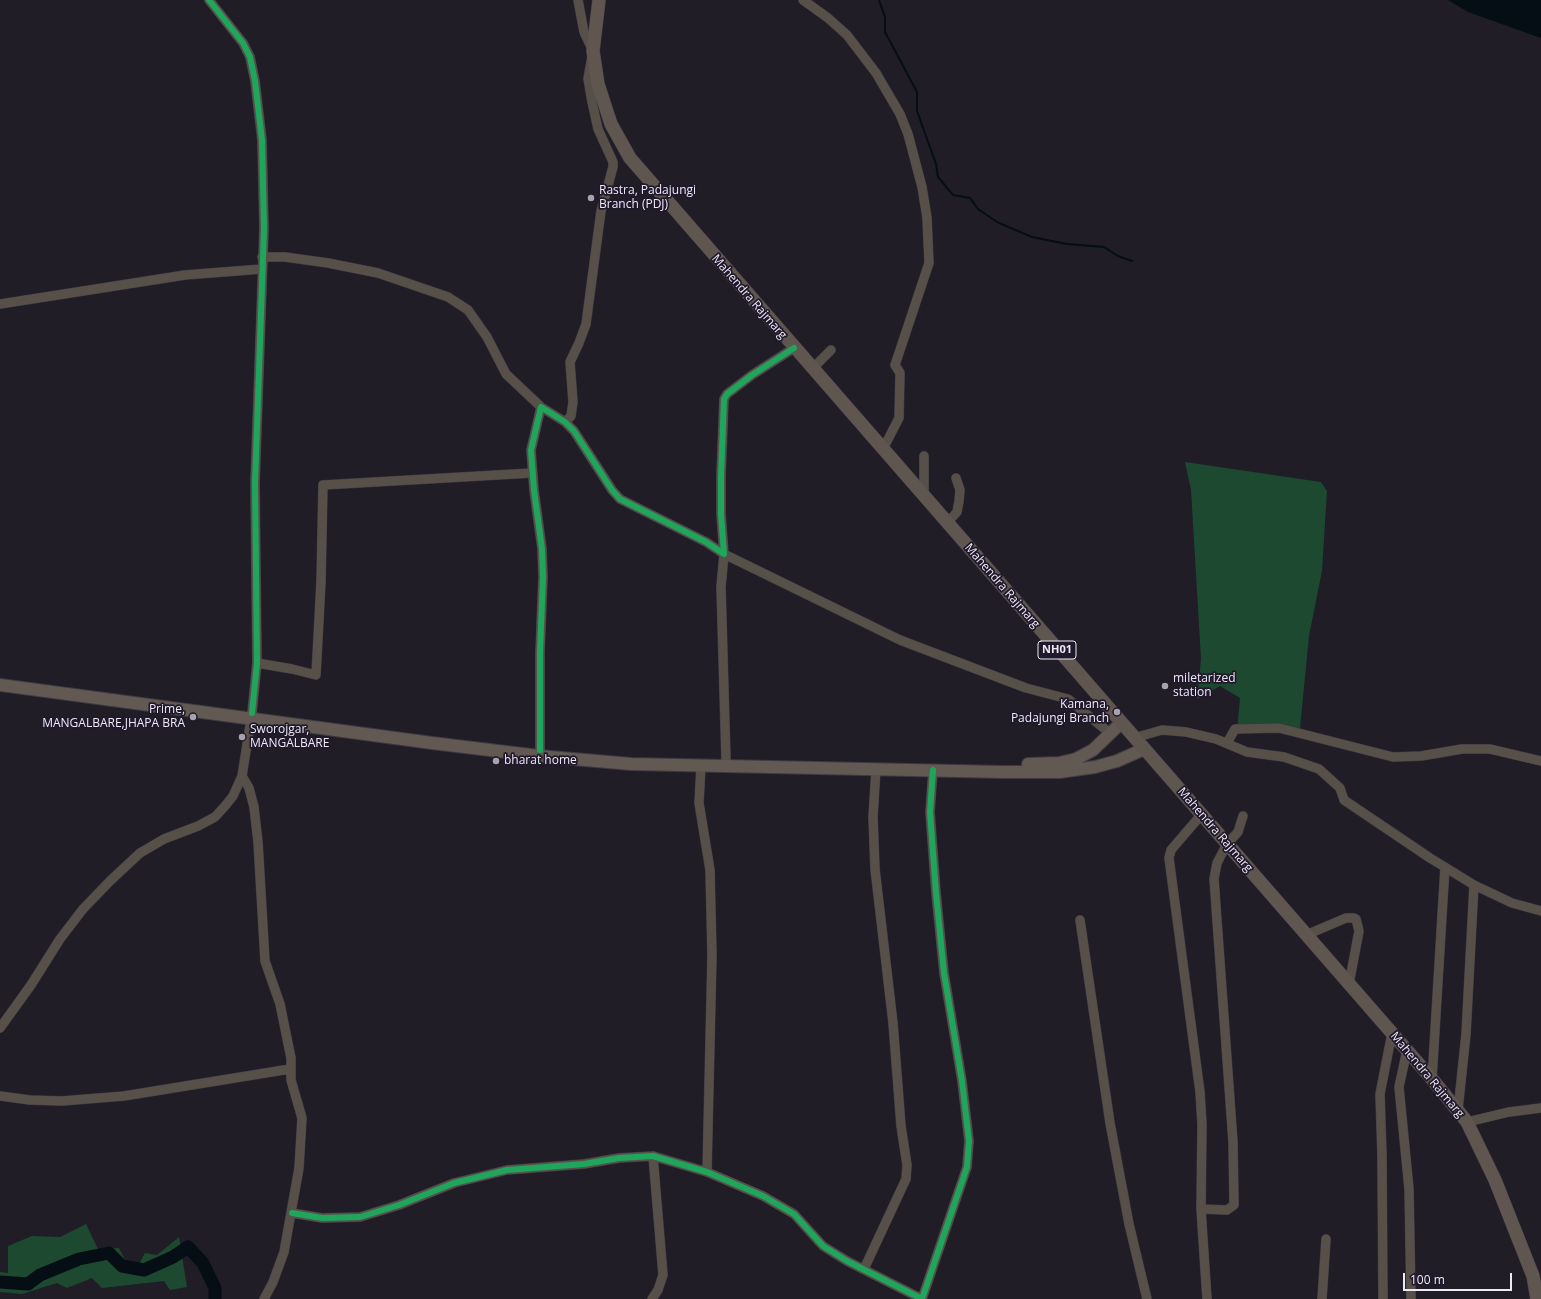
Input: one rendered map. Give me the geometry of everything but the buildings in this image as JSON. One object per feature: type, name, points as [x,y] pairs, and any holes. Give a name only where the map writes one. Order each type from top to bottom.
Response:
[{"type":"highway","name":"Mahendra Rajmarg","points":[[599,0],[593,51],[598,84],[612,124],[630,158],[812,369],[884,449],[924,498],[1458,1110],[1467,1122],[1496,1180],[1538,1284],[1536,1299]]},
{"type":"main road","points":[[0,680],[539,756],[631,764],[1060,772],[1095,767],[1117,761],[1144,749]]},
{"type":"main road","points":[[0,685],[540,750],[631,757],[1003,765],[1059,763],[1076,759],[1092,750],[1111,734],[1121,723]]},
{"type":"street","points":[[0,1028],[31,985],[60,939],[94,898],[140,853],[164,839],[198,826],[215,817],[233,796],[242,776],[252,716],[257,663],[254,483],[264,229],[262,140],[255,82],[250,57],[243,43],[209,0]]},
{"type":"street","points":[[565,422],[571,416],[573,402],[570,362],[580,343],[586,324],[601,211],[613,167],[613,162],[598,129],[592,102],[588,79],[593,51],[584,32],[578,0]]},
{"type":"street","points":[[803,0],[828,18],[847,35],[876,73],[900,114],[908,134],[922,188],[927,218],[928,263],[895,365],[900,373],[900,418],[884,449]]},
{"type":"street","points":[[262,256],[285,257],[328,263],[371,272],[415,285],[448,297],[468,310],[487,337],[506,374],[541,407],[565,422],[574,431],[612,490],[620,499],[706,542],[724,554],[900,640],[1026,688],[1068,699],[1111,734]]},
{"type":"street","points":[[0,304],[185,275],[262,269]]},
{"type":"street","points":[[726,760],[721,587],[724,554],[720,476],[724,399],[727,394],[752,375],[794,348]]},
{"type":"street","points":[[812,369],[832,350]]},
{"type":"street","points":[[540,750],[540,652],[543,576],[542,549],[532,473],[531,450],[541,407]]},
{"type":"street","points":[[924,456],[924,498]]},
{"type":"street","points":[[257,663],[292,668],[316,675],[321,582],[323,485],[532,473]]},
{"type":"street","points":[[947,524],[957,512],[960,490],[956,478]]},
{"type":"street","points":[[1227,743],[1235,729],[1279,728],[1393,757],[1421,756],[1462,749],[1490,749],[1541,761]]},
{"type":"street","points":[[1134,738],[1162,730],[1203,735],[1247,752],[1284,757],[1319,769],[1340,788],[1344,800],[1445,867],[1474,885],[1512,903],[1541,911]]},
{"type":"street","points":[[701,766],[699,803],[710,870],[712,955],[707,1172]]},
{"type":"street","points":[[864,1270],[906,1179],[907,1165],[901,1126],[893,1023],[875,869],[873,817],[876,769]]},
{"type":"street","points":[[292,1213],[322,1218],[360,1217],[399,1205],[454,1183],[507,1170],[584,1164],[619,1158],[654,1156],[707,1172],[764,1196],[794,1214],[823,1246],[864,1270],[922,1299],[968,1166],[969,1141],[962,1081],[946,981],[937,901],[930,812],[933,770]]},
{"type":"street","points":[[242,776],[249,788],[254,807],[258,842],[264,961],[280,1004],[291,1058],[290,1069],[293,1092],[302,1118],[299,1168],[284,1252],[273,1282],[264,1299]]},
{"type":"street","points":[[1201,815],[1171,850],[1169,858],[1200,1092],[1202,1124],[1201,1209],[1207,1299]]},
{"type":"street","points":[[1201,1209],[1227,1210],[1234,1205],[1233,1142],[1214,879],[1217,863],[1227,844],[1238,832],[1243,816]]},
{"type":"street","points":[[1432,1079],[1445,867]]},
{"type":"street","points":[[1458,1110],[1466,1034],[1474,885]]},
{"type":"street","points":[[1306,935],[1346,918],[1356,919],[1359,931],[1349,984]]},
{"type":"street","points":[[1080,920],[1110,1123],[1129,1224],[1146,1299]]},
{"type":"street","points":[[1383,1299],[1380,1094],[1392,1033]]},
{"type":"street","points":[[1407,1050],[1399,1087],[1409,1189],[1411,1299]]},
{"type":"street","points":[[0,1096],[48,1101],[117,1097],[290,1069]]},
{"type":"street","points":[[1467,1122],[1509,1112],[1541,1108]]},
{"type":"street","points":[[652,1299],[658,1290],[663,1275],[654,1156]]},
{"type":"street","points":[[1322,1299],[1326,1239]]},
{"type":"green space","points":[[1185,462],[1321,482],[1327,491],[1322,571],[1309,636],[1300,728],[1237,731],[1240,698],[1220,686],[1197,699],[1201,659],[1191,490]]},
{"type":"green space","points":[[86,1224],[98,1249],[119,1248],[125,1260],[139,1264],[145,1253],[157,1255],[179,1237],[187,1287],[170,1290],[164,1281],[102,1288],[92,1278],[67,1288],[57,1283],[22,1294],[0,1292],[0,1272],[8,1273],[8,1246],[32,1236],[60,1237]]},
{"type":"shaded area","points":[[1448,0],[1541,0],[1541,38],[1468,12]]},
{"type":"waterway","points":[[879,0],[885,17],[885,32],[917,92],[917,111],[936,164],[938,177],[953,195],[970,198],[978,209],[997,222],[1032,237],[1067,244],[1104,247],[1118,256],[1132,261]]},
{"type":"waterway","points":[[0,1282],[28,1284],[40,1275],[79,1259],[109,1253],[122,1266],[144,1270],[173,1257],[188,1247],[203,1263],[215,1288],[215,1299]]},
{"type":"cycle path","points":[[209,0],[243,43],[250,57],[255,81],[262,140],[264,229],[255,483],[257,663],[252,713]]},
{"type":"cycle path","points":[[540,750],[540,652],[543,577],[542,549],[534,490],[531,450],[541,407],[565,422],[574,431],[612,490],[620,499],[706,542],[724,554],[721,514],[724,399],[727,394],[752,375],[794,348]]},
{"type":"cycle path","points":[[922,1299],[967,1167],[969,1141],[962,1081],[944,973],[936,893],[930,812],[933,770]]},
{"type":"cycle path","points":[[292,1213],[322,1218],[360,1217],[399,1205],[454,1183],[507,1170],[584,1164],[619,1158],[653,1156],[707,1172],[763,1196],[794,1214],[823,1246],[847,1261],[922,1299]]},
{"type":"place","name":"Rastra, Padajungi Branch (PDJ)","points":[[591,198]]},
{"type":"place","name":"miletarized station","points":[[1165,686]]},
{"type":"place","name":"Kamana, Padajungi Branch","points":[[1117,712]]},
{"type":"place","name":"Prime, MANGALBARE,JHAPA BRA","points":[[193,717]]},
{"type":"place","name":"Sworojgar, MANGALBARE","points":[[242,737]]},
{"type":"place","name":"bharat home","points":[[496,761]]}]
